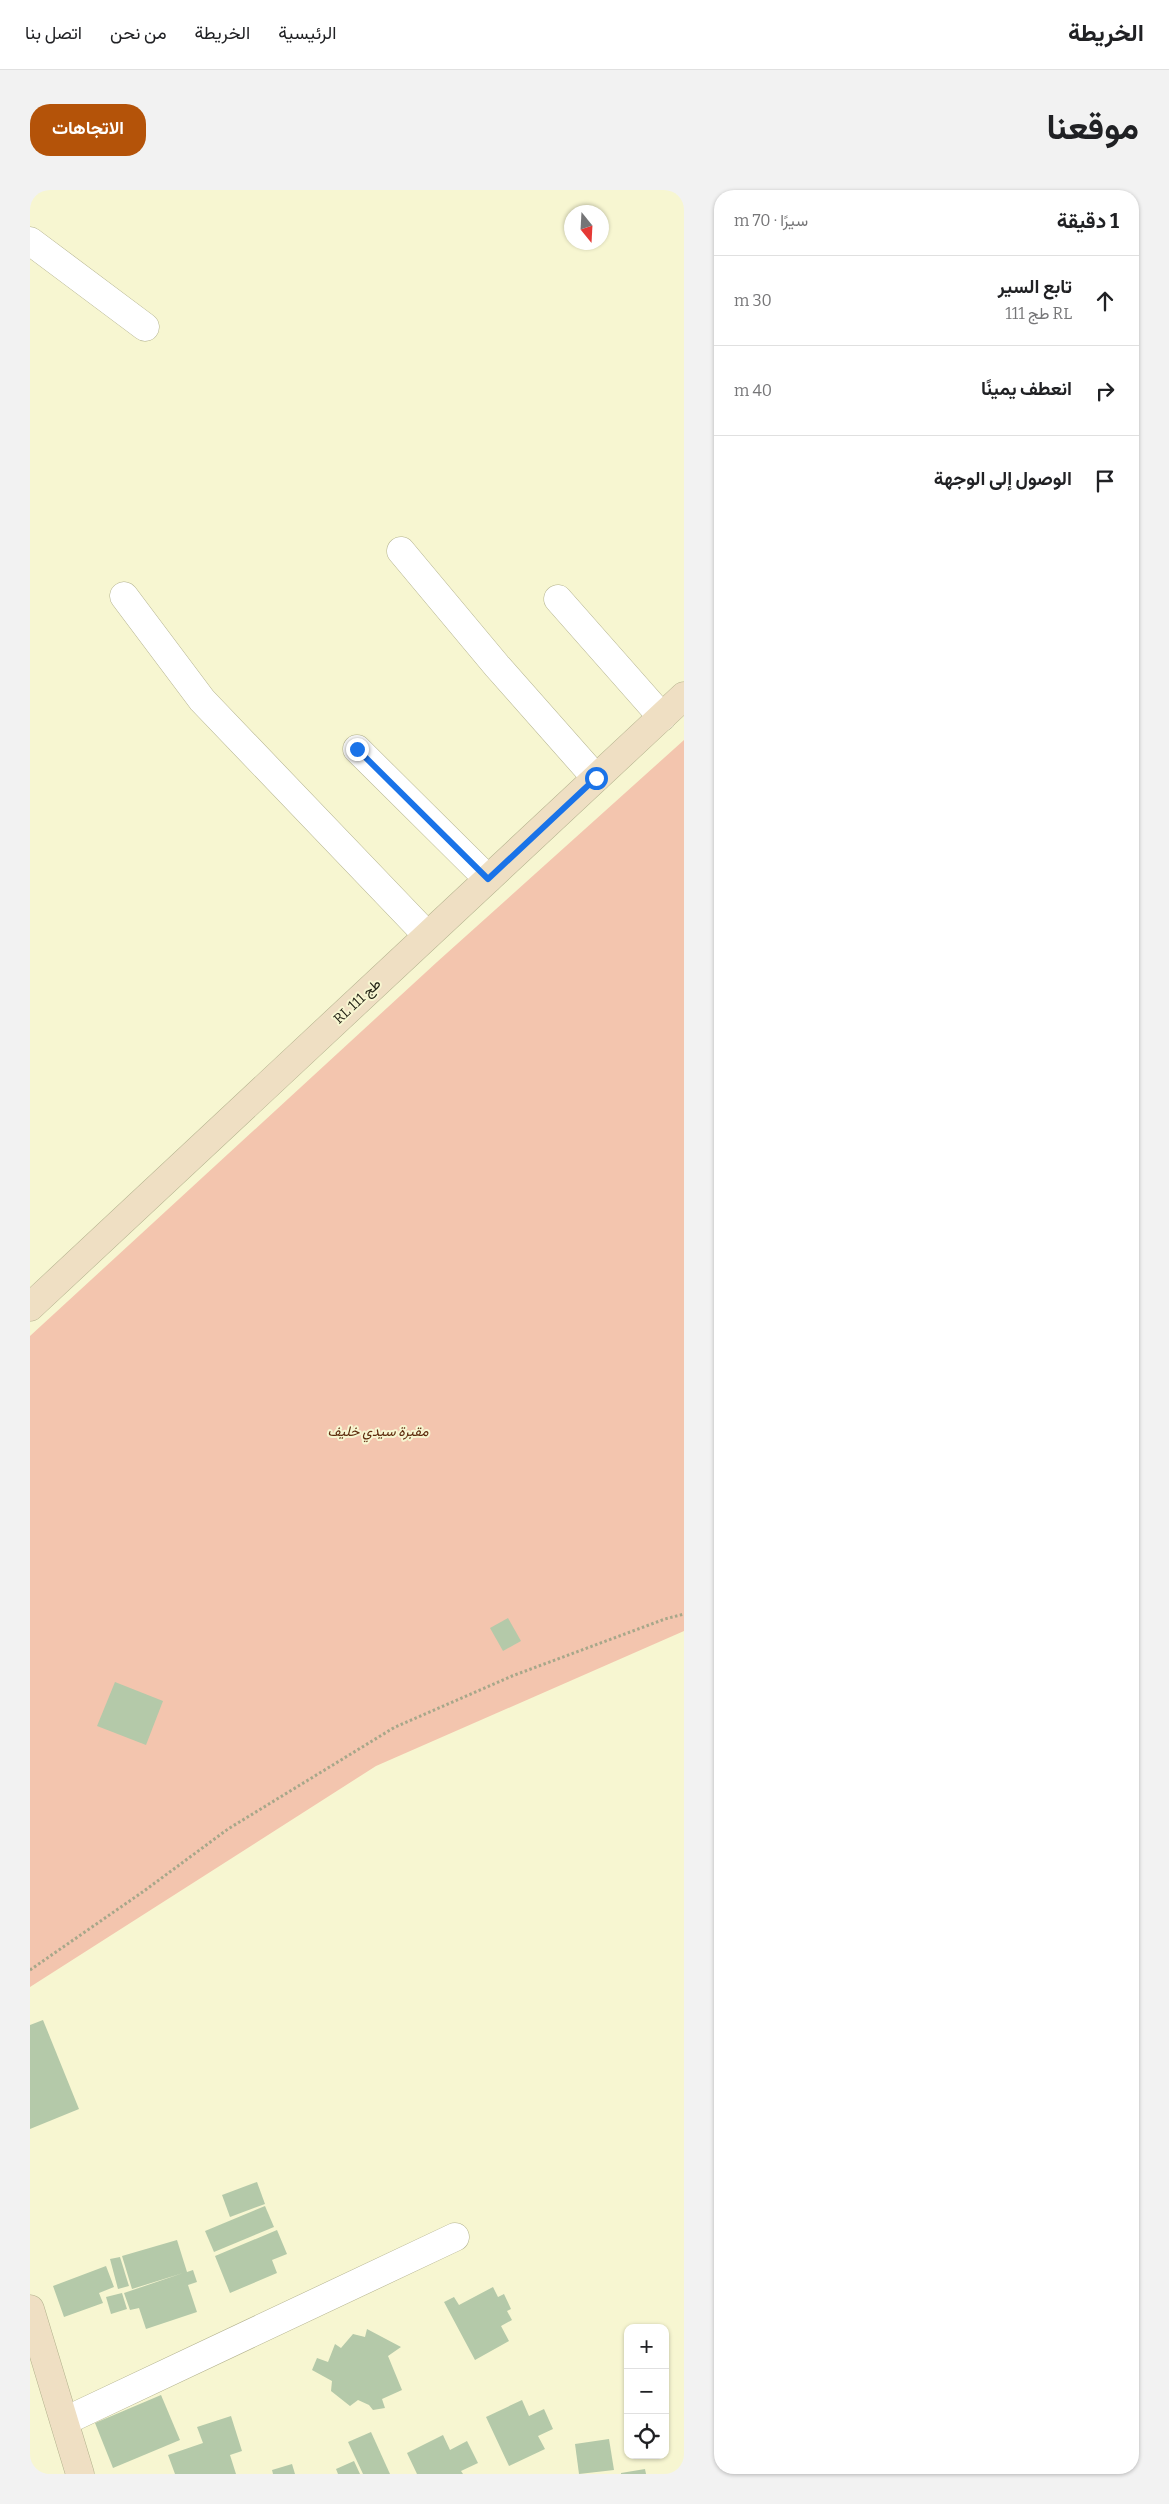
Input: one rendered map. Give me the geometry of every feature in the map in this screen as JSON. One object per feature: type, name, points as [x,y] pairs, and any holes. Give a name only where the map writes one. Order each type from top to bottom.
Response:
[{"type":"street","points":[[30,241],[145,327]]},
{"type":"street","points":[[401,551],[497,666],[596,778]]},
{"type":"street","points":[[124,596],[202,700],[427,936]]},
{"type":"street","points":[[558,599],[662,717]]},
{"type":"street","name":"RL طج 111","points":[[30,1307],[684,696]]},
{"type":"street","points":[[357,749],[488,879]]},
{"type":"street","points":[[65,2421],[455,2237]]},
{"type":"street","points":[[30,2309],[80,2474]]},
{"type":"path","points":[[30,1970],[144,1891],[228,1829],[395,1727],[512,1676],[664,1619],[684,1614]]},
{"type":"green space","name":"مقبرة سيدي خليف","points":[[684,740],[684,1631],[376,1766],[30,1987],[30,1336],[437,962]]},
{"type":"building","points":[[508,1618],[521,1641],[503,1651],[490,1628]]},
{"type":"building","points":[[115,1682],[163,1701],[146,1745],[97,1726]]},
{"type":"building","points":[[43,2020],[79,2109],[30,2129],[30,2025]]},
{"type":"building","points":[[257,2182],[265,2204],[230,2217],[222,2195]]},
{"type":"building","points":[[265,2206],[274,2227],[214,2252],[205,2231]]},
{"type":"building","points":[[277,2230],[287,2254],[272,2260],[277,2273],[230,2293],[215,2256]]},
{"type":"building","points":[[177,2240],[187,2272],[193,2270],[197,2282],[188,2285],[197,2312],[146,2329],[139,2308],[130,2310],[124,2293],[183,2273],[132,2289],[122,2256]]},
{"type":"building","points":[[120,2257],[129,2286],[118,2289],[110,2259]]},
{"type":"building","points":[[106,2266],[114,2287],[99,2293],[103,2303],[64,2317],[53,2286]]},
{"type":"building","points":[[493,2287],[498,2297],[504,2294],[511,2309],[507,2311],[512,2320],[501,2326],[509,2341],[475,2360],[444,2302],[454,2297],[459,2305]]},
{"type":"building","points":[[122,2293],[127,2309],[111,2314],[106,2297]]},
{"type":"building","points":[[367,2329],[401,2347],[388,2356],[402,2390],[382,2399],[385,2408],[373,2410],[369,2405],[358,2400],[350,2406],[331,2391],[332,2381],[312,2370],[317,2358],[328,2362],[335,2344],[341,2348],[353,2334],[365,2337]]},
{"type":"building","points":[[161,2395],[180,2440],[113,2468],[95,2423]]},
{"type":"building","points":[[522,2400],[529,2416],[544,2409],[553,2429],[538,2436],[545,2449],[509,2466],[486,2417]]},
{"type":"building","points":[[231,2416],[242,2451],[230,2455],[236,2474],[175,2474],[168,2455],[203,2443],[197,2427]]},
{"type":"building","points":[[371,2432],[390,2474],[363,2474],[348,2442]]},
{"type":"building","points":[[443,2435],[450,2450],[467,2441],[478,2463],[461,2471],[463,2474],[417,2474],[407,2453]]},
{"type":"building","points":[[609,2439],[614,2470],[579,2474],[575,2444]]},
{"type":"building","points":[[354,2461],[360,2474],[338,2474],[336,2469]]},
{"type":"building","points":[[292,2464],[295,2474],[273,2474],[272,2470]]},
{"type":"building","points":[[645,2469],[646,2474],[621,2474],[621,2473]]},
{"type":"route","points":[[357,749],[488,879],[596,778]]}]
